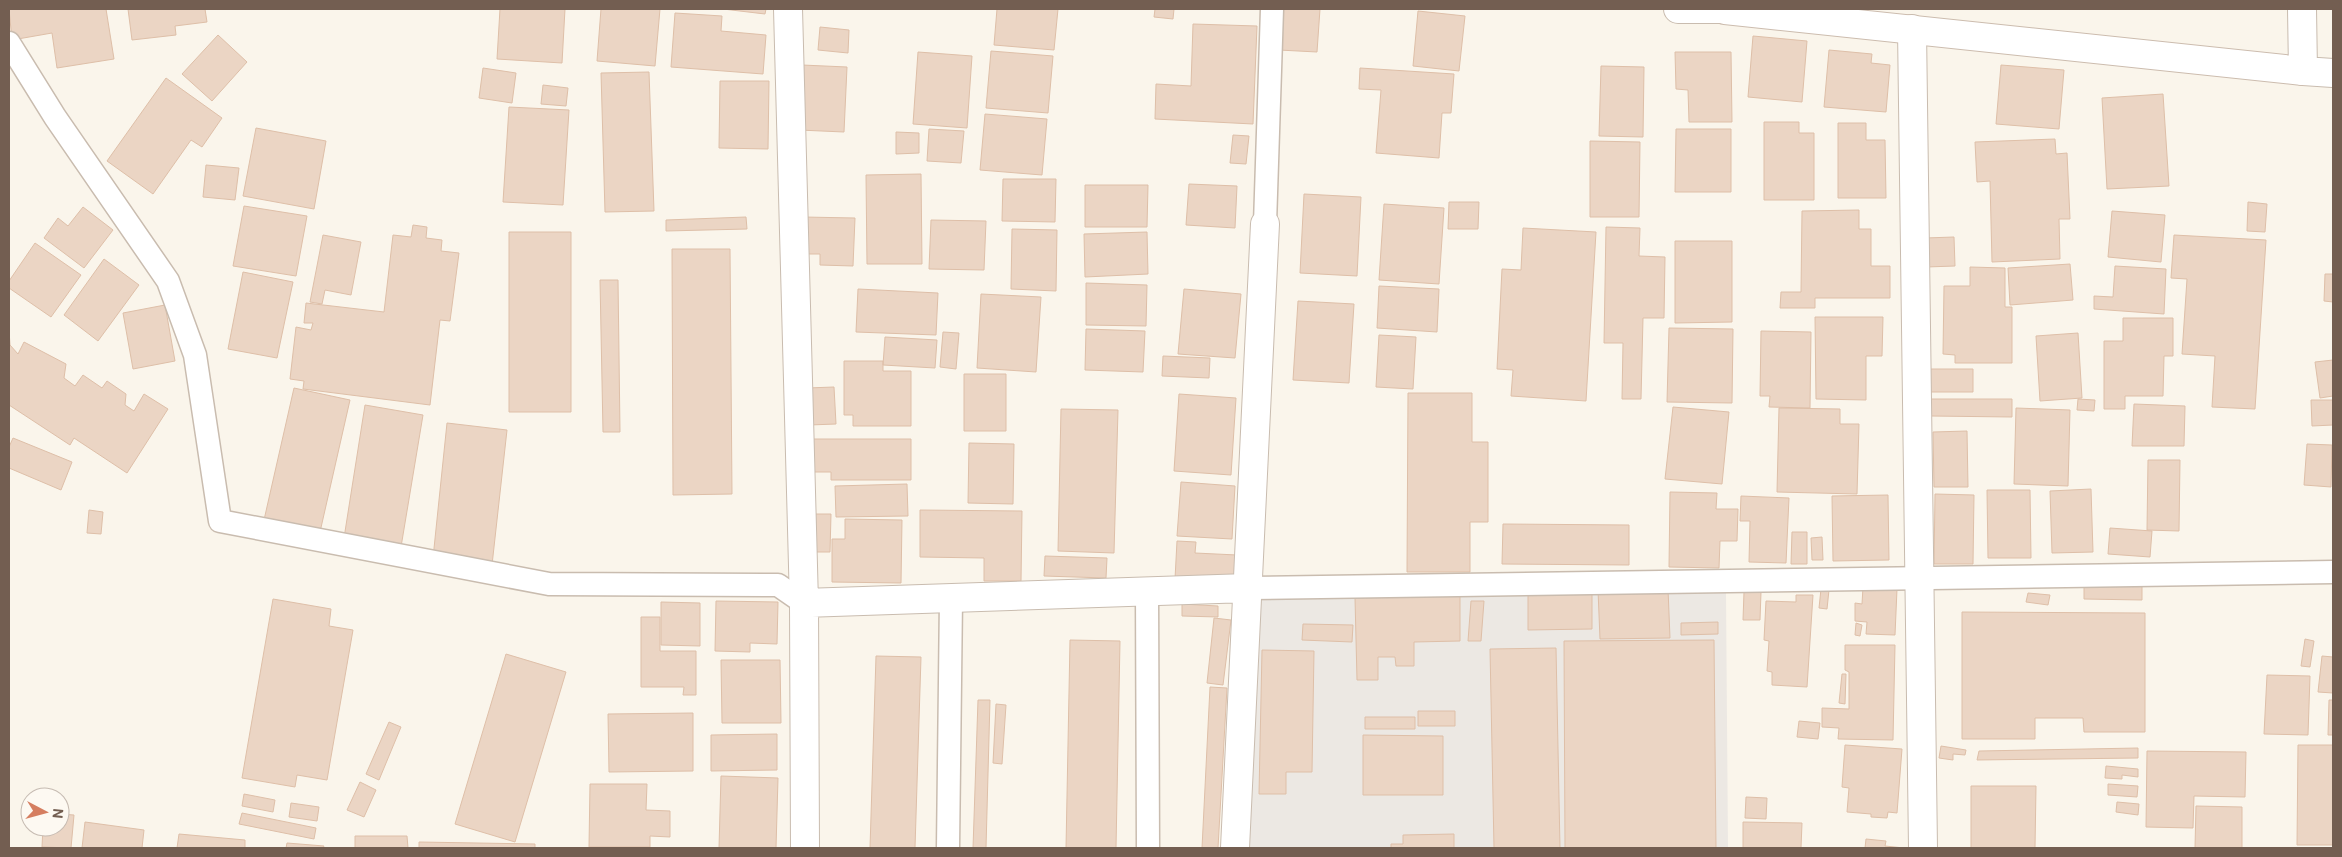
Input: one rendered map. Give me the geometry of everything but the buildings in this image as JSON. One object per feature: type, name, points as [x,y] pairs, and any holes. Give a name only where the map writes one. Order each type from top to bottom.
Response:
[{"type":"street","points":[[788,9],[804,603],[804,848]]},
{"type":"street","points":[[1678,9],[1725,10],[1912,28],[2333,73]]},
{"type":"street","points":[[2302,9],[2302,71]]},
{"type":"street","points":[[1912,28],[1923,848]]},
{"type":"street","points":[[1235,848],[1265,224]]},
{"type":"street","points":[[804,603],[1248,588]]},
{"type":"lane","points":[[1265,224],[1272,9]]},
{"type":"lane","points":[[9,43],[55,117],[168,281],[195,355],[220,521],[549,584],[778,585],[804,603]]},
{"type":"lane","points":[[1248,588],[2333,572]]},
{"type":"lane","points":[[1147,591],[1148,848]]},
{"type":"lane","points":[[948,848],[951,598]]},
{"type":"shaded area","points":[[1726,593],[1728,848],[1249,848],[1257,594],[1459,596]]}]
